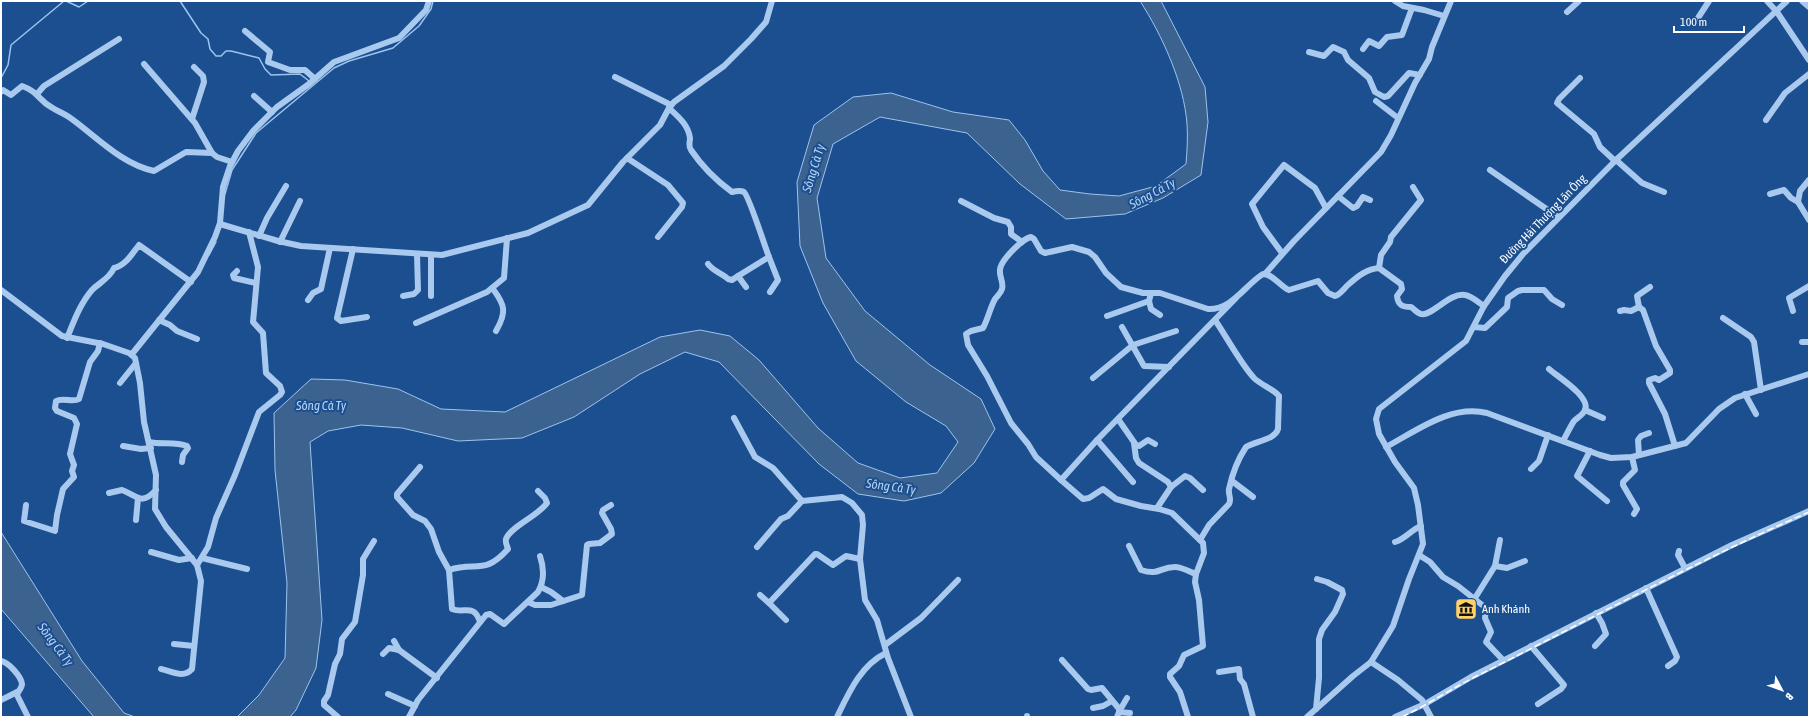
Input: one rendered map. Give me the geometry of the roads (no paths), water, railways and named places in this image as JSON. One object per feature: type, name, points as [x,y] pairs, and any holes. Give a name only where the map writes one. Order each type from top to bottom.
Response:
[{"type":"street","points":[[132,354],[191,282],[223,225],[223,187],[232,162],[250,135],[272,112],[337,61],[399,38],[426,10],[429,1]]},
{"type":"street","points":[[223,225],[280,242],[330,248],[431,255],[448,255],[528,232],[586,207],[593,201],[628,158],[660,126],[670,106],[698,83],[724,66],[751,39],[766,22],[772,1]]},
{"type":"street","points":[[1395,1],[1401,5],[1444,16]]},
{"type":"street","points":[[1061,480],[1097,440],[1236,298],[1261,275],[1265,274],[1282,253],[1381,152],[1391,135],[1420,75],[1430,59],[1432,47],[1451,1]]},
{"type":"street","points":[[1567,12],[1578,1]]},
{"type":"street","points":[[1698,18],[1709,1]]},
{"type":"street","points":[[1767,1],[1777,12],[1809,60]]},
{"type":"street","name":"Đường Hải Thượng Lãn Ông","points":[[1307,717],[1371,662],[1393,626],[1423,544],[1414,488],[1379,434],[1376,420],[1379,409],[1463,344],[1474,327],[1484,306],[1515,263],[1616,160],[1777,12],[1787,1]]},
{"type":"street","points":[[1802,1],[1809,7]]},
{"type":"street","points":[[1363,49],[1369,41],[1379,46],[1387,37],[1402,35],[1412,8]]},
{"type":"street","points":[[245,31],[270,52],[268,62],[290,70],[305,70],[315,79]]},
{"type":"street","points":[[37,94],[44,86],[119,39]]},
{"type":"street","points":[[1309,52],[1324,56],[1333,47],[1344,52],[1348,60],[1368,77],[1375,92],[1384,97],[1388,96],[1409,73],[1420,75]]},
{"type":"street","points":[[144,64],[192,119],[212,153],[220,159],[232,162]]},
{"type":"street","points":[[192,119],[204,82],[203,76],[194,67]]},
{"type":"street","points":[[1766,120],[1785,93],[1809,74]]},
{"type":"street","points":[[615,77],[670,106],[685,124],[690,139],[690,148],[708,171],[732,192],[741,191],[748,196],[778,280],[770,292]]},
{"type":"street","points":[[1580,78],[1559,99],[1557,103],[1594,134],[1600,147],[1642,183],[1664,192]]},
{"type":"street","points":[[1,92],[3,90],[12,95],[22,86],[34,90],[50,107],[59,110],[116,153],[137,166],[154,171],[186,152],[212,153]]},
{"type":"street","points":[[254,96],[272,112]]},
{"type":"street","points":[[1376,100],[1398,118]]},
{"type":"street","points":[[628,158],[668,185],[683,203],[682,207],[658,237]]},
{"type":"street","points":[[1282,253],[1263,227],[1252,204],[1284,165],[1315,188],[1326,208]]},
{"type":"street","points":[[1490,170],[1558,218]]},
{"type":"street","points":[[1798,202],[1800,191],[1809,180]]},
{"type":"street","points":[[259,236],[267,218],[286,186]]},
{"type":"street","points":[[1379,268],[1381,254],[1390,242],[1391,237],[1421,200],[1414,187]]},
{"type":"street","points":[[1770,194],[1784,190],[1798,202],[1809,220]]},
{"type":"street","points":[[1338,196],[1353,208],[1357,206],[1363,197],[1370,200]]},
{"type":"street","points":[[280,242],[300,201]]},
{"type":"street","points":[[961,201],[994,218],[1008,222],[1011,227],[1011,234],[1022,242]]},
{"type":"street","points":[[196,565],[202,558],[209,544],[216,518],[235,475],[258,412],[282,392],[280,386],[266,373],[263,333],[253,322],[258,265],[249,232]]},
{"type":"street","points":[[1188,717],[1180,692],[1170,677],[1171,672],[1180,666],[1184,655],[1203,646],[1199,600],[1195,582],[1196,574],[1204,553],[1204,547],[1200,540],[1175,515],[1157,508],[1144,507],[1116,499],[1103,489],[1089,498],[1083,499],[1061,480],[1036,457],[1028,444],[1011,424],[987,376],[966,340],[966,334],[982,328],[995,299],[1002,290],[1001,266],[1026,238],[1032,237],[1041,251],[1046,253],[1072,246],[1092,254],[1106,273],[1121,287],[1143,293],[1160,294],[1213,309],[1225,305],[1236,298]]},
{"type":"street","points":[[416,323],[493,289],[505,277],[507,238]]},
{"type":"street","points":[[67,338],[84,300],[99,283],[110,275],[114,268],[124,264],[139,246],[191,282]]},
{"type":"street","points":[[308,300],[313,293],[321,289],[330,248]]},
{"type":"street","points":[[353,249],[337,318],[341,321],[367,317]]},
{"type":"street","points":[[403,296],[414,294],[418,290],[417,254]]},
{"type":"street","points":[[431,255],[431,296]]},
{"type":"street","points":[[708,264],[716,272],[724,275],[728,280],[732,280],[769,257]]},
{"type":"street","points":[[1265,274],[1289,290],[1294,290],[1311,282],[1318,281],[1328,293],[1335,296],[1340,294],[1348,284],[1367,271],[1379,268]]},
{"type":"street","points":[[1379,268],[1401,284],[1402,289],[1396,296],[1400,305],[1404,307],[1411,307],[1420,313],[1427,314],[1443,302],[1462,295],[1468,296],[1484,306]]},
{"type":"street","points":[[236,270],[233,275],[234,278],[256,283]]},
{"type":"street","points":[[738,276],[746,286]]},
{"type":"street","points":[[1793,311],[1789,298],[1809,286]]},
{"type":"street","points":[[1650,287],[1638,296],[1640,307],[1646,315],[1656,346],[1670,372],[1659,380],[1655,378],[1650,380],[1648,383],[1665,414],[1676,446]]},
{"type":"street","points":[[493,289],[504,307],[502,318],[496,331]]},
{"type":"street","points":[[1,290],[51,329],[67,338],[100,343],[132,354],[136,363],[144,422],[156,475],[155,509],[166,527],[192,558],[196,565],[201,585],[192,667],[189,673],[180,675],[161,669]]},
{"type":"street","points":[[1474,327],[1482,329],[1487,327],[1507,307],[1507,301],[1510,296],[1520,290],[1544,290],[1552,299],[1562,305]]},
{"type":"street","points":[[1152,293],[1149,301],[1152,311],[1160,314]]},
{"type":"street","points":[[1107,316],[1149,301]]},
{"type":"street","points":[[1620,311],[1631,311],[1640,307]]},
{"type":"street","points":[[1723,318],[1751,337],[1754,342],[1761,390]]},
{"type":"street","points":[[159,320],[170,325],[177,331],[196,339]]},
{"type":"street","points":[[1200,540],[1209,525],[1231,502],[1229,489],[1246,447],[1277,433],[1279,396],[1277,393],[1263,386],[1251,375],[1215,320]]},
{"type":"street","points":[[1122,327],[1144,366],[1169,367]]},
{"type":"street","points":[[1093,378],[1133,345],[1176,331]]},
{"type":"street","points":[[1802,342],[1809,342]]},
{"type":"street","points":[[26,505],[23,519],[24,521],[55,531],[63,489],[74,477],[72,470],[74,465],[70,454],[77,424],[74,418],[57,411],[55,408],[56,401],[59,399],[77,401],[79,399],[90,362],[98,351],[100,343]]},
{"type":"street","points":[[120,382],[136,363]]},
{"type":"street","points":[[1155,366],[1156,380]]},
{"type":"street","points":[[1549,369],[1584,397],[1586,404],[1585,410],[1574,422],[1563,441]]},
{"type":"street","points":[[1386,447],[1436,420],[1458,412],[1472,410],[1487,413],[1611,458],[1632,457],[1686,443],[1692,439],[1719,409],[1745,394],[1809,374]]},
{"type":"street","points":[[1745,394],[1756,414]]},
{"type":"street","points":[[1585,410],[1603,418]]},
{"type":"street","points":[[734,418],[755,457],[773,468],[802,501]]},
{"type":"street","points":[[1118,419],[1134,443],[1136,458],[1139,463],[1168,482],[1171,487]]},
{"type":"street","points":[[1639,455],[1638,440],[1641,436],[1649,433]]},
{"type":"street","points":[[1531,470],[1539,461],[1548,435]]},
{"type":"street","points":[[1097,440],[1133,482]]},
{"type":"street","points":[[1134,443],[1139,446],[1150,440],[1155,444]]},
{"type":"street","points":[[123,446],[141,449],[150,445],[178,443],[187,446],[188,448],[183,455],[182,462]]},
{"type":"street","points":[[1590,451],[1577,476],[1608,501]]},
{"type":"street","points":[[1632,457],[1635,470],[1623,482],[1623,485],[1637,508],[1634,514]]},
{"type":"street","points":[[420,467],[397,496],[413,515],[421,518],[428,524],[439,552],[449,570],[451,608],[455,611],[470,610],[478,616],[480,622]]},
{"type":"street","points":[[1157,508],[1171,487],[1185,476],[1190,478],[1203,490]]},
{"type":"street","points":[[1232,481],[1253,497]]},
{"type":"street","points":[[109,493],[122,490],[138,498],[147,499],[156,490]]},
{"type":"street","points":[[449,570],[456,567],[487,566],[508,549],[505,542],[506,538],[514,530],[539,512],[547,503],[538,491]]},
{"type":"street","points":[[757,547],[781,519],[788,516],[802,501],[839,497],[847,499],[852,504],[862,518],[860,560],[865,600],[877,620],[886,653],[911,717]]},
{"type":"street","points":[[136,520],[138,498]]},
{"type":"street","points":[[528,602],[535,605],[551,605],[582,595],[587,545],[600,543],[612,534],[611,529],[602,513],[603,510],[611,504]]},
{"type":"street","points":[[1395,717],[1425,704],[1503,660],[1732,544],[1809,511]]},
{"type":"street","points":[[1395,542],[1400,541],[1415,528],[1421,526]]},
{"type":"street","points":[[1475,598],[1495,566],[1500,540]]},
{"type":"street","points":[[338,717],[324,705],[324,701],[328,695],[334,664],[340,654],[342,639],[355,622],[363,575],[364,559],[374,541]]},
{"type":"street","points":[[1129,546],[1140,568],[1148,572],[1157,572],[1165,568],[1176,566],[1196,574]]},
{"type":"street","points":[[1679,551],[1678,555],[1685,568]]},
{"type":"street","points":[[151,552],[179,560],[192,558]]},
{"type":"street","points":[[769,604],[815,554],[818,554],[833,565],[846,556],[860,560]]},
{"type":"street","points":[[1419,555],[1430,562],[1443,577],[1475,598],[1486,608],[1485,618],[1491,632],[1486,642],[1503,660]]},
{"type":"street","points":[[409,717],[415,706],[488,613],[504,624],[528,602],[541,587],[543,568],[540,556]]},
{"type":"street","points":[[202,558],[247,569]]},
{"type":"street","points":[[1495,566],[1507,568],[1525,561]]},
{"type":"street","points":[[1316,709],[1319,678],[1319,640],[1322,630],[1335,612],[1343,594],[1342,590],[1336,586],[1317,579]]},
{"type":"street","points":[[885,645],[922,618],[958,580]]},
{"type":"street","points":[[541,587],[563,601]]},
{"type":"street","points":[[1646,588],[1677,656],[1677,659],[1668,666]]},
{"type":"street","points":[[760,595],[786,620]]},
{"type":"street","points":[[1594,646],[1606,634],[1596,613]]},
{"type":"street","points":[[394,641],[399,650],[437,678]]},
{"type":"street","points":[[174,644],[194,646]]},
{"type":"street","points":[[1531,646],[1564,685],[1561,689],[1538,704]]},
{"type":"street","points":[[383,654],[389,648],[399,650]]},
{"type":"street","points":[[837,717],[856,680],[875,659],[886,653]]},
{"type":"street","points":[[1,660],[8,664],[21,681],[22,687],[17,692],[1,700]]},
{"type":"street","points":[[1062,660],[1088,689],[1091,690],[1101,687],[1119,713]]},
{"type":"street","points":[[1371,662],[1411,691],[1425,704],[1431,717]]},
{"type":"street","points":[[1219,672],[1239,669],[1240,679],[1244,684],[1253,717]]},
{"type":"street","points":[[17,692],[17,695],[28,717]]},
{"type":"street","points":[[388,694],[415,706]]},
{"type":"street","points":[[1119,713],[1127,698]]},
{"type":"street","points":[[1093,708],[1103,706],[1112,701]]},
{"type":"street","points":[[1119,713],[1130,713]]},
{"type":"water","name":"Sông Cà Ty","points":[[1140,1],[1161,1],[1205,87],[1208,122],[1201,175],[1163,198],[1125,214],[1066,219],[1020,184],[967,133],[880,117],[833,144],[817,198],[826,258],[865,311],[930,365],[981,399],[995,429],[974,463],[941,493],[904,501],[858,494],[819,464],[719,362],[685,352],[640,374],[574,417],[522,438],[458,441],[402,428],[361,425],[328,431],[310,442],[322,620],[316,668],[296,710],[290,717],[237,717],[259,695],[285,658],[287,583],[275,470],[274,413],[311,379],[345,380],[398,389],[441,409],[505,412],[660,337],[700,330],[730,336],[759,360],[818,428],[858,463],[900,478],[937,473],[958,442],[946,426],[906,402],[856,361],[823,303],[800,246],[797,182],[814,125],[853,97],[891,93],[953,112],[1009,120],[1025,140],[1043,171],[1060,190],[1119,196],[1156,186],[1186,164],[1187,124],[1185,108],[1177,76],[1171,60],[1164,44]]},
{"type":"water","name":"Sông Cà Ty","points":[[1,532],[82,661],[124,713],[135,717],[94,717],[1,609]]},
{"type":"waterway","points":[[1,78],[8,65],[11,45],[64,1]]},
{"type":"waterway","points":[[66,1],[79,7],[88,1]]},
{"type":"waterway","points":[[180,1],[201,33],[208,39],[210,49],[216,56],[221,56],[226,51],[231,51],[259,58],[265,69],[271,75],[300,74],[309,81]]},
{"type":"waterway","points":[[225,194],[232,170],[256,133],[334,68],[349,61],[393,48],[419,26],[431,9],[433,1]]},
{"type":"waterway","points":[[209,255],[216,242]]},
{"type":"railway","points":[[1402,717],[1471,679],[1644,591],[1726,550],[1809,512]]},
{"type":"place","name":"Anh Khánh","points":[[1466,609]]}]
